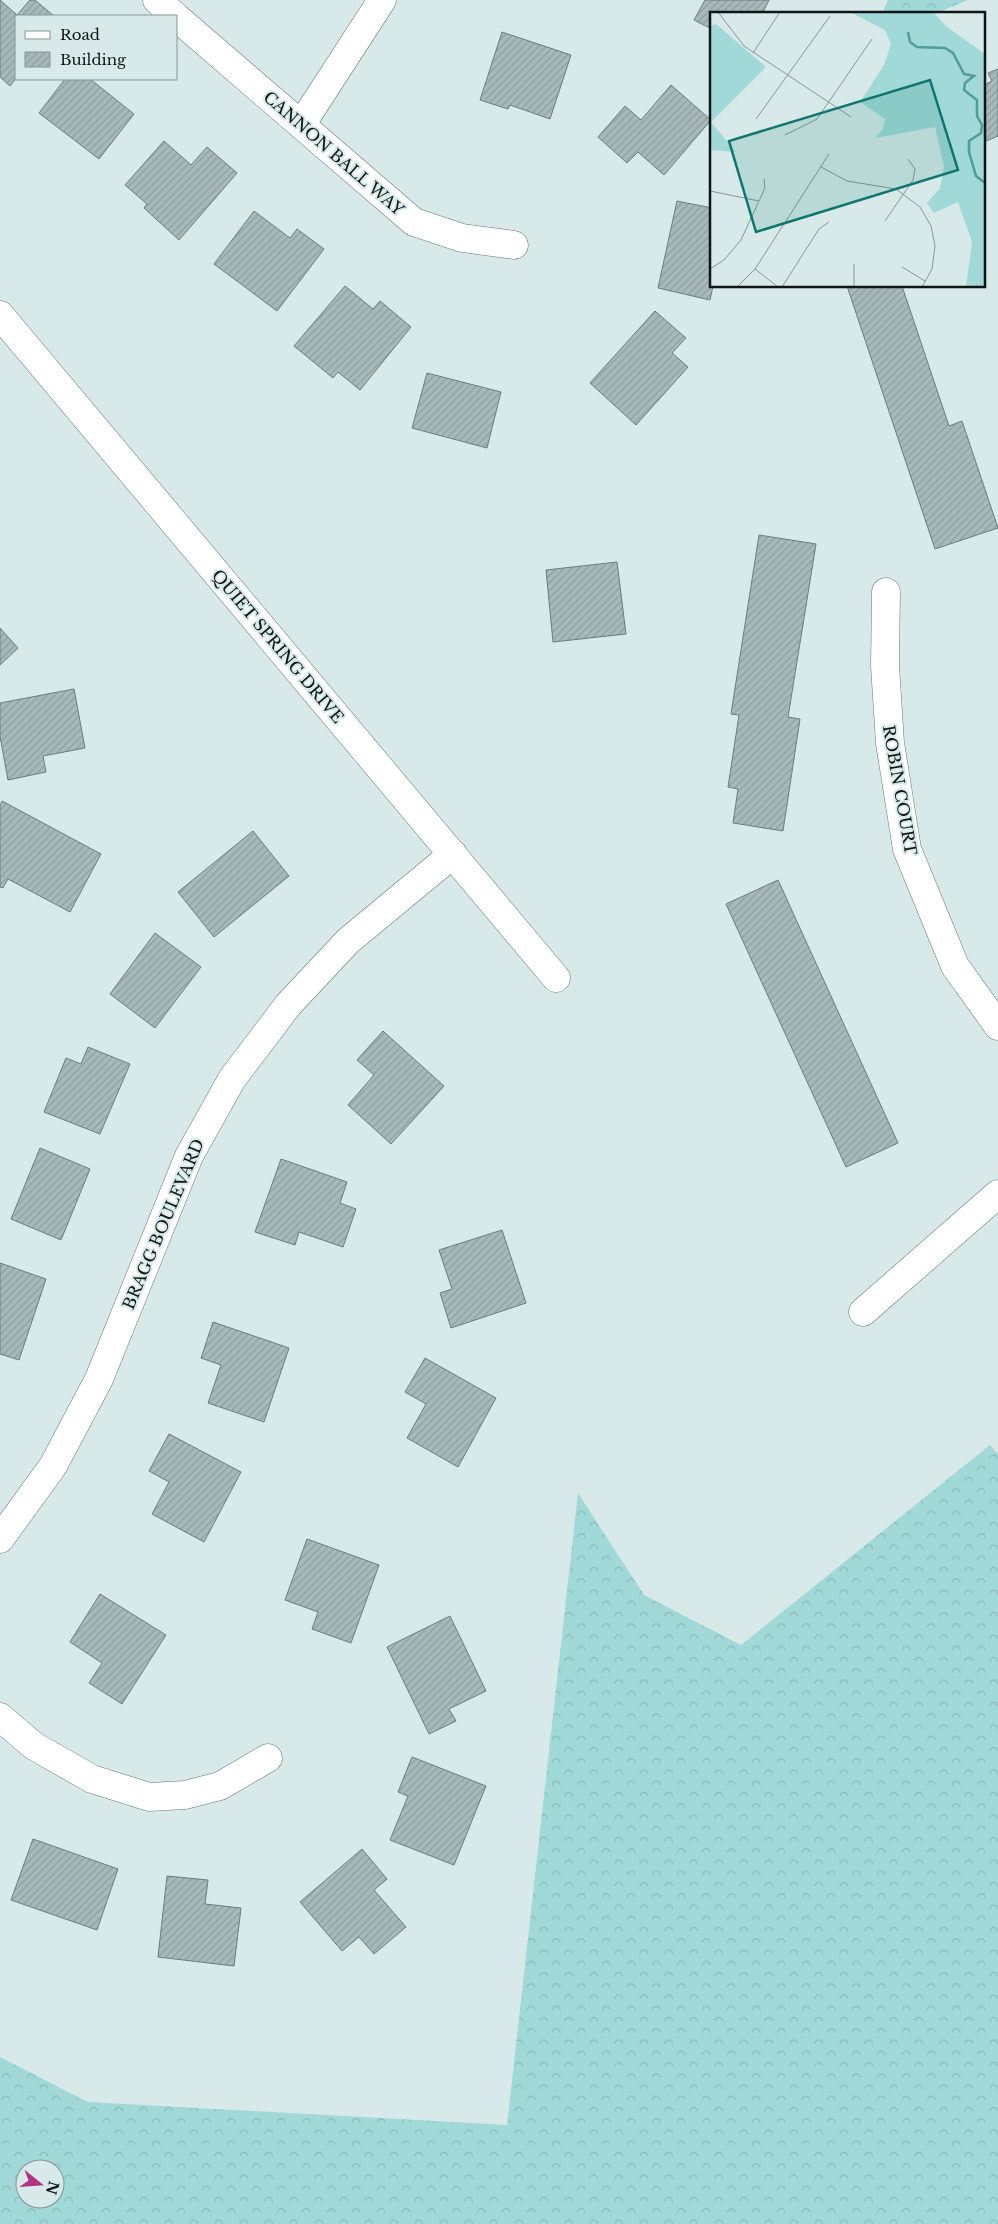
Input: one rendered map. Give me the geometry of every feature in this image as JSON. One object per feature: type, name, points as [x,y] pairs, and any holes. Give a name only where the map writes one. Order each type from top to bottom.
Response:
[{"type":"street","name":"CANNON BALL WAY","points":[[156,0],[174,15]]},
{"type":"street","points":[[301,125],[382,0]]},
{"type":"street","name":"CANNON BALL WAY","points":[[178,19],[414,222],[462,238],[514,245]]},
{"type":"street","name":"QUIET SPRING DRIVE","points":[[0,315],[556,978]]},
{"type":"street","name":"ROBIN COURT","points":[[886,592],[885,666],[890,743],[907,849],[955,966],[998,1026]]},
{"type":"street","name":"BRAGG BOULEVARD","points":[[0,1539],[53,1466],[99,1379],[189,1156],[232,1079],[288,1005],[348,941],[452,854]]},
{"type":"street","points":[[863,1312],[998,1194]]},
{"type":"street","points":[[0,1717],[34,1746],[92,1779],[149,1797],[185,1795],[220,1786],[268,1758]]},
{"type":"green space","points":[[888,0],[968,0],[939,12],[883,12]]},
{"type":"green space","points":[[990,1445],[998,1454],[998,2224],[0,2224],[0,2057],[88,2102],[507,2125],[578,1493],[644,1595],[741,1645]]},
{"type":"building","points":[[0,0],[17,15],[15,15],[15,79],[10,86],[0,77]]},
{"type":"building","points":[[30,0],[35,0],[53,15],[17,15]]},
{"type":"building","points":[[705,0],[769,0],[763,12],[710,12],[710,28],[694,20]]},
{"type":"building","points":[[502,32],[571,55],[550,119],[510,105],[508,109],[480,100]]},
{"type":"building","points":[[998,69],[998,136],[986,141],[986,84],[992,81],[988,73]]},
{"type":"building","points":[[64,80],[91,80],[134,114],[99,159],[39,113]]},
{"type":"building","points":[[671,85],[710,121],[664,175],[638,152],[627,163],[598,137],[625,106],[641,120]]},
{"type":"building","points":[[164,141],[191,165],[207,147],[237,173],[179,240],[144,208],[147,204],[125,185]]},
{"type":"building","points":[[677,201],[710,208],[710,288],[713,288],[710,300],[658,288]]},
{"type":"building","points":[[254,211],[290,238],[297,229],[324,249],[277,311],[214,264]]},
{"type":"building","points":[[345,286],[373,309],[380,301],[411,327],[360,390],[338,372],[333,378],[294,346]]},
{"type":"building","points":[[848,288],[903,288],[949,426],[962,421],[998,528],[935,549]]},
{"type":"building","points":[[655,311],[686,338],[672,353],[688,367],[636,425],[590,383]]},
{"type":"building","points":[[427,373],[501,392],[487,448],[412,428]]},
{"type":"building","points":[[759,535],[816,544],[788,717],[800,719],[783,831],[733,823],[738,789],[728,787],[739,715],[731,714]]},
{"type":"building","points":[[617,562],[626,634],[553,642],[546,570]]},
{"type":"building","points":[[0,628],[18,648],[0,665]]},
{"type":"building","points":[[74,689],[85,748],[43,756],[46,772],[8,780],[0,736],[0,703]]},
{"type":"building","points":[[2,801],[101,854],[70,912],[8,879],[3,888],[0,887],[0,806]]},
{"type":"building","points":[[253,831],[289,876],[214,937],[178,892]]},
{"type":"building","points":[[778,880],[898,1143],[846,1167],[726,904]]},
{"type":"building","points":[[155,933],[201,967],[155,1028],[110,994]]},
{"type":"building","points":[[383,1031],[444,1086],[391,1144],[348,1105],[374,1075],[357,1060]]},
{"type":"building","points":[[88,1047],[130,1064],[100,1134],[44,1112],[66,1058],[81,1064]]},
{"type":"building","points":[[40,1148],[90,1169],[61,1240],[11,1219]]},
{"type":"building","points":[[281,1159],[347,1182],[340,1203],[356,1209],[343,1247],[299,1232],[295,1245],[255,1232]]},
{"type":"building","points":[[502,1230],[526,1303],[451,1328],[440,1293],[452,1289],[439,1250]]},
{"type":"building","points":[[0,1263],[46,1279],[19,1360],[0,1354]]},
{"type":"building","points":[[213,1322],[289,1348],[264,1422],[208,1403],[221,1365],[201,1358]]},
{"type":"building","points":[[425,1358],[496,1398],[458,1467],[407,1438],[426,1404],[405,1392]]},
{"type":"building","points":[[169,1434],[241,1472],[204,1542],[152,1514],[169,1482],[149,1471]]},
{"type":"building","points":[[307,1539],[379,1565],[351,1643],[312,1629],[318,1612],[285,1600]]},
{"type":"building","points":[[100,1594],[166,1635],[122,1704],[89,1683],[102,1663],[70,1642]]},
{"type":"building","points":[[450,1616],[486,1691],[449,1709],[456,1721],[429,1734],[387,1647]]},
{"type":"building","points":[[412,1757],[486,1786],[454,1865],[390,1840],[408,1796],[398,1792]]},
{"type":"building","points":[[33,1839],[118,1869],[97,1930],[11,1900]]},
{"type":"building","points":[[362,1849],[387,1879],[374,1890],[406,1927],[374,1954],[359,1937],[342,1951],[300,1902]]},
{"type":"building","points":[[167,1876],[208,1880],[205,1904],[241,1908],[234,1966],[158,1957]]}]
